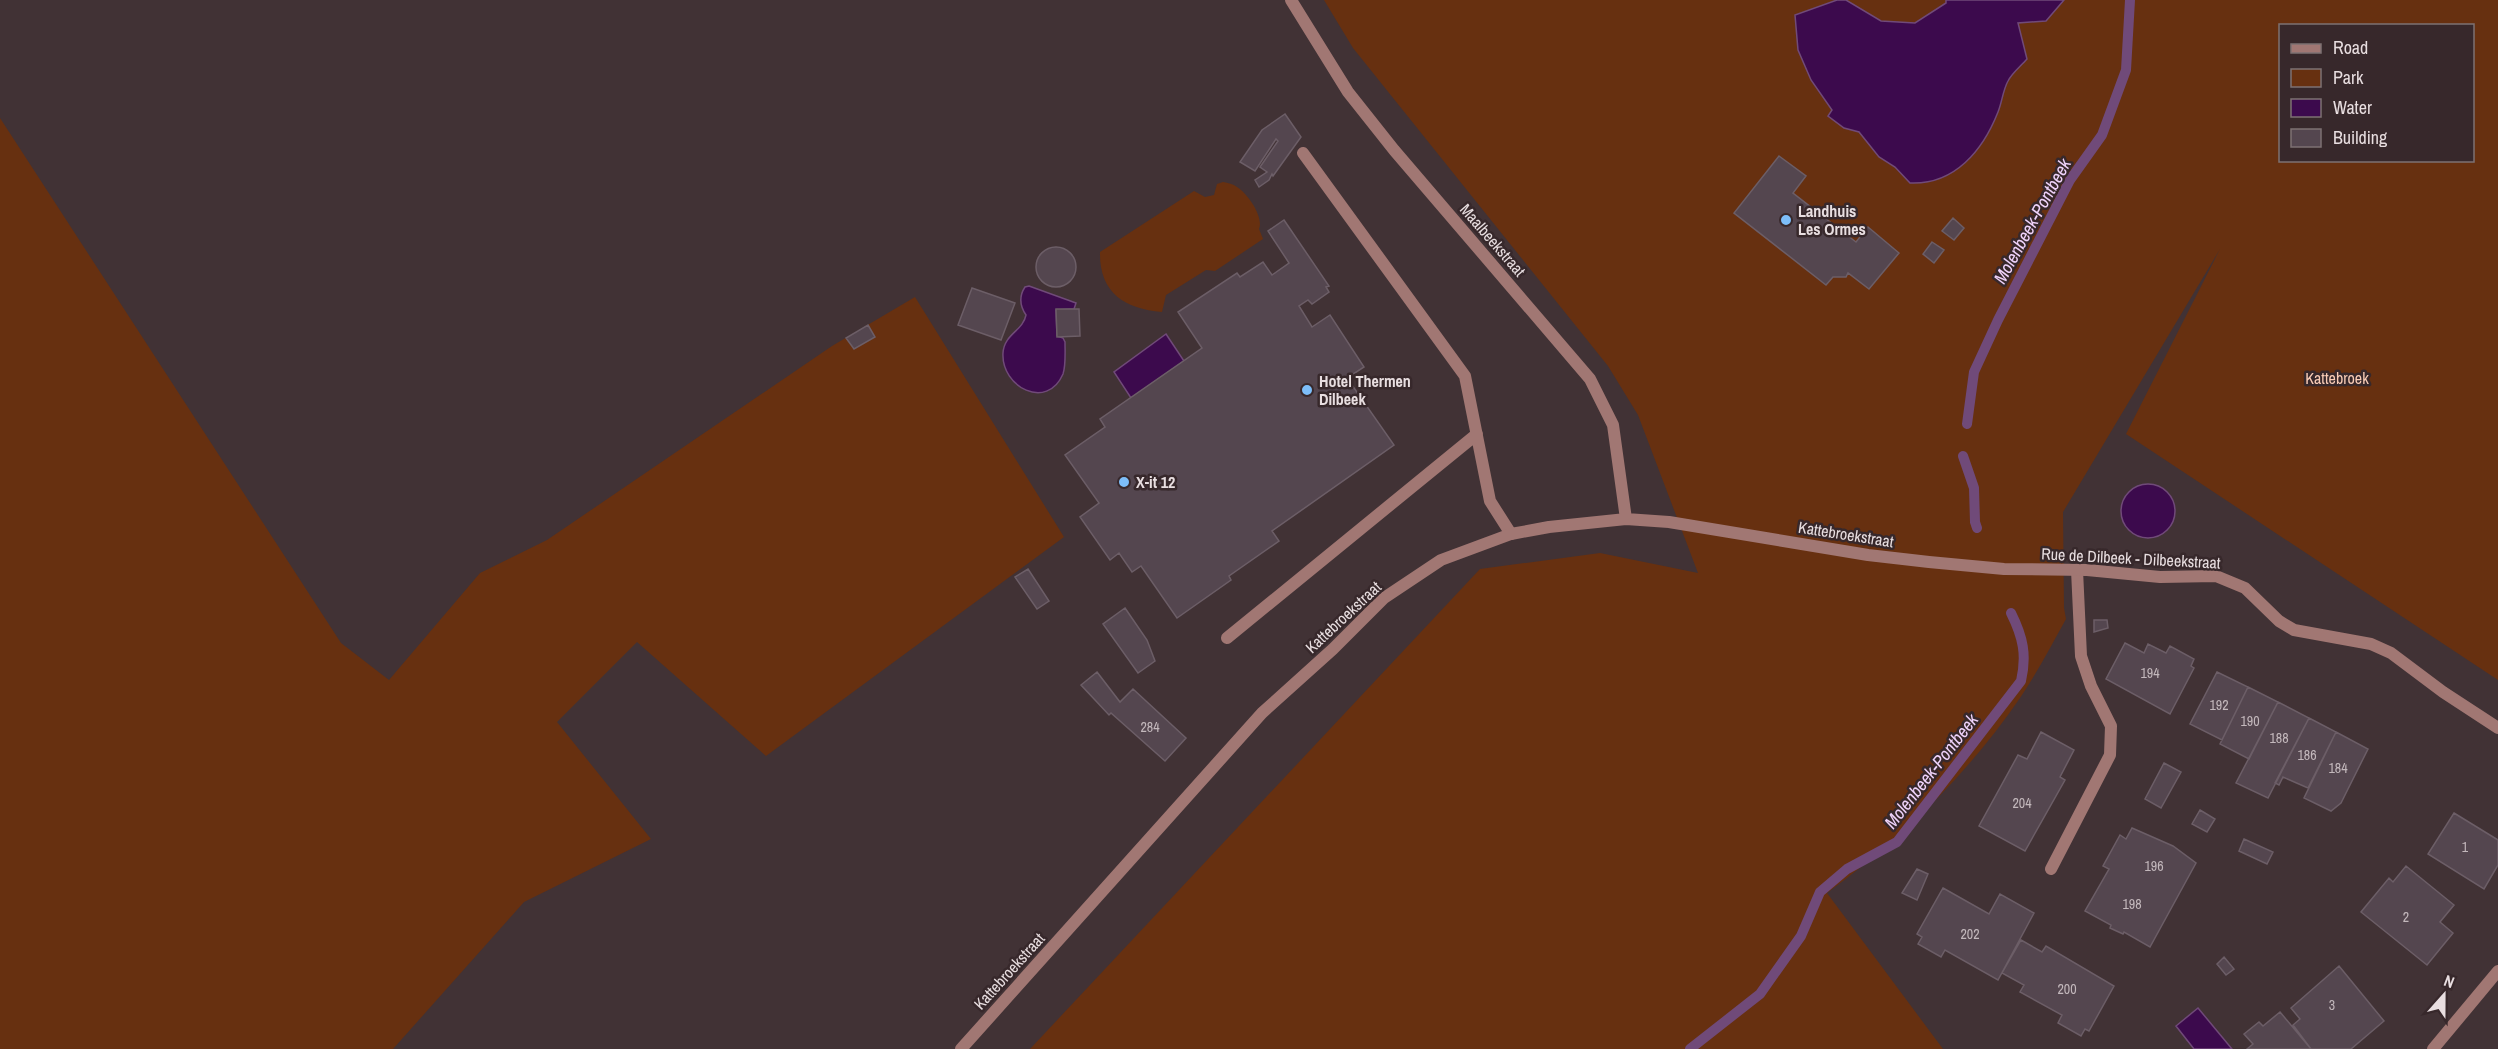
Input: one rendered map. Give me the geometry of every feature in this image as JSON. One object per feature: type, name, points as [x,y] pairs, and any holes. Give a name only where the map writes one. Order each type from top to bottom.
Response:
[{"type":"street","name":"Maalbeekstraat","points":[[1291,0],[1314,40],[1354,100],[1590,380],[1613,425],[1626,519]]},
{"type":"street","points":[[1303,153],[1465,376],[1490,501],[1511,534]]},
{"type":"street","points":[[1227,638],[1478,434]]},
{"type":"street","name":"Kattebroekstraat","points":[[961,1049],[1262,713],[1333,649],[1384,598],[1441,560],[1511,534],[1549,527],[1626,519],[1669,522],[1868,555],[2004,569]]},
{"type":"street","name":"Rue de Dilbeek - Dilbeekstraat","points":[[2004,569],[2082,570],[2160,577],[2216,576],[2231,580],[2245,588],[2279,621],[2294,630],[2371,644],[2391,652],[2443,692],[2498,728]]},
{"type":"street","points":[[2051,868],[2110,756],[2111,726],[2091,686],[2081,656],[2082,570]]},
{"type":"street","points":[[2433,1049],[2498,971]]},
{"type":"green space","name":"Kattebroek","points":[[1324,0],[2498,0],[2498,680],[2126,434],[2220,249],[2063,512],[2066,619],[2032,679],[2000,726],[1932,804],[1881,850],[1827,893],[1943,1049],[1030,1049],[1480,569],[1600,553],[1698,573],[1638,415],[1608,366],[1353,48]]},
{"type":"green space","points":[[0,118],[341,643],[389,680],[480,573],[547,540],[832,346],[915,297],[1064,537],[766,756],[637,642],[557,722],[651,839],[524,902],[393,1049],[0,1049]]},
{"type":"green space","points":[[1223,182],[1237,187],[1250,200],[1259,218],[1259,229],[1263,239],[1215,271],[1206,270],[1166,295],[1162,312],[1136,307],[1116,296],[1104,278],[1100,252],[1194,191],[1205,197],[1214,195],[1217,184]]},
{"type":"water","points":[[1837,0],[1846,0],[1881,21],[1915,23],[1946,3],[1946,0],[2064,0],[2046,21],[2018,23],[2027,59],[2008,81],[1992,126],[1975,152],[1954,171],[1941,178],[1910,183],[1895,167],[1879,157],[1859,132],[1844,128],[1828,116],[1832,110],[1811,80],[1798,50],[1795,15]]},
{"type":"water","points":[[1029,286],[1076,303],[1074,309],[1056,310],[1057,336],[1063,338],[1065,342],[1063,374],[1056,385],[1047,391],[1036,393],[1026,390],[1009,376],[1004,365],[1003,353],[1007,341],[1021,325],[1026,315],[1021,305],[1021,297],[1025,287]]},
{"type":"water","points":[[1166,334],[1184,361],[1131,398],[1114,372]]},
{"type":"water","points":[[2148,484],[2158,486],[2167,492],[2173,501],[2175,511],[2173,521],[2167,530],[2158,536],[2148,538],[2138,536],[2129,530],[2123,521],[2121,511],[2123,501],[2129,492],[2138,486]]},
{"type":"water","points":[[2198,1008],[2232,1049],[2194,1049],[2176,1026]]},
{"type":"building","points":[[1285,114],[1301,137],[1273,176],[1272,174],[1269,180],[1259,187],[1255,180],[1267,172],[1260,167],[1278,141],[1276,139],[1255,171],[1240,162],[1262,130]]},
{"type":"building","name":"Landhuis Les Ormes","points":[[1779,156],[1806,176],[1793,193],[1856,242],[1868,227],[1899,253],[1869,289],[1848,273],[1846,277],[1833,277],[1826,285],[1734,213]]},
{"type":"building","points":[[1953,218],[1964,228],[1954,240],[1942,231]]},
{"type":"building","points":[[1284,220],[1329,286],[1326,287],[1329,292],[1312,304],[1308,300],[1299,306],[1312,327],[1330,315],[1364,367],[1347,378],[1394,445],[1272,531],[1279,541],[1229,576],[1231,580],[1177,618],[1141,566],[1132,572],[1119,553],[1110,560],[1080,517],[1099,503],[1065,455],[1105,427],[1100,419],[1202,348],[1178,312],[1237,273],[1240,277],[1263,262],[1272,275],[1289,263],[1268,231]]},
{"type":"building","points":[[1932,242],[1944,250],[1934,263],[1923,254]]},
{"type":"building","points":[[1056,247],[1070,253],[1076,267],[1070,281],[1056,287],[1042,281],[1036,267],[1042,253]]},
{"type":"building","points":[[972,288],[1015,303],[1001,340],[958,325]]},
{"type":"building","points":[[1056,309],[1079,309],[1080,336],[1057,337]]},
{"type":"building","points":[[868,325],[875,337],[854,349],[846,338]]},
{"type":"building","points":[[1028,569],[1049,601],[1037,609],[1015,577]]},
{"type":"building","points":[[1125,608],[1147,640],[1155,661],[1138,673],[1103,624]]},
{"type":"building","points":[[2094,620],[2107,620],[2108,628],[2094,632]]},
{"type":"building","points":[[2125,643],[2144,653],[2148,644],[2166,653],[2170,646],[2194,659],[2191,666],[2194,668],[2170,714],[2106,679]]},
{"type":"building","points":[[1097,672],[1120,702],[1133,689],[1186,738],[1165,761],[1111,713],[1109,715],[1081,685]]},
{"type":"building","points":[[2217,672],[2248,687],[2222,740],[2190,724]]},
{"type":"building","points":[[2248,687],[2278,702],[2249,759],[2220,744]]},
{"type":"building","points":[[2278,702],[2309,718],[2268,798],[2236,783]]},
{"type":"building","points":[[2309,718],[2336,732],[2308,788],[2283,777],[2279,785],[2275,783]]},
{"type":"building","points":[[2041,732],[2074,750],[2060,777],[2065,780],[2025,851],[1979,826],[2018,755],[2027,759]]},
{"type":"building","points":[[2336,732],[2368,749],[2341,803],[2331,811],[2304,798]]},
{"type":"building","points":[[2164,763],[2181,772],[2161,808],[2145,799]]},
{"type":"building","points":[[2200,810],[2215,819],[2207,832],[2192,824]]},
{"type":"building","points":[[2454,813],[2498,840],[2498,865],[2484,889],[2428,854]]},
{"type":"building","points":[[2132,828],[2173,846],[2196,863],[2150,947],[2124,932],[2123,934],[2110,928],[2111,925],[2085,911],[2109,869],[2103,866],[2120,835],[2126,839]]},
{"type":"building","points":[[2244,839],[2273,852],[2267,864],[2239,851]]},
{"type":"building","points":[[2406,866],[2454,905],[2440,922],[2453,933],[2427,965],[2361,912],[2389,878],[2393,882]]},
{"type":"building","points":[[1917,869],[1928,874],[1917,900],[1902,893]]},
{"type":"building","points":[[1943,888],[1989,914],[2000,894],[2034,913],[1998,980],[1945,950],[1941,957],[1918,944],[1922,937],[1917,934]]},
{"type":"building","points":[[2021,940],[2042,952],[2046,946],[2114,986],[2089,1031],[2085,1029],[2081,1036],[2058,1023],[2062,1015],[2020,992],[2024,985],[2002,973]]},
{"type":"building","points":[[2224,957],[2234,969],[2226,975],[2217,964]]},
{"type":"building","points":[[2339,966],[2384,1021],[2351,1049],[2311,1049],[2293,1025],[2300,1019],[2291,1008]]},
{"type":"building","points":[[2280,1012],[2311,1049],[2247,1049],[2253,1044],[2244,1034],[2259,1022],[2263,1026]]},
{"type":"waterway","name":"Molenbeek-Pontbeek","points":[[1967,424],[1974,372],[1998,320],[2070,180],[2102,135],[2126,70],[2130,0]]},
{"type":"waterway","name":"Molenbeek-Pontbeek","points":[[1963,456],[1974,488],[1977,528]]},
{"type":"waterway","name":"Molenbeek-Pontbeek","points":[[1690,1049],[1760,994],[1801,936],[1820,892],[1847,869],[1897,842],[2021,681],[2024,663],[2023,646],[2011,613]]},
{"type":"place","name":"Landhuis Les Ormes","points":[[1786,220]]},
{"type":"place","name":"Hotel Thermen Dilbeek","points":[[1307,390]]},
{"type":"place","name":"X-it 12","points":[[1124,482]]}]
